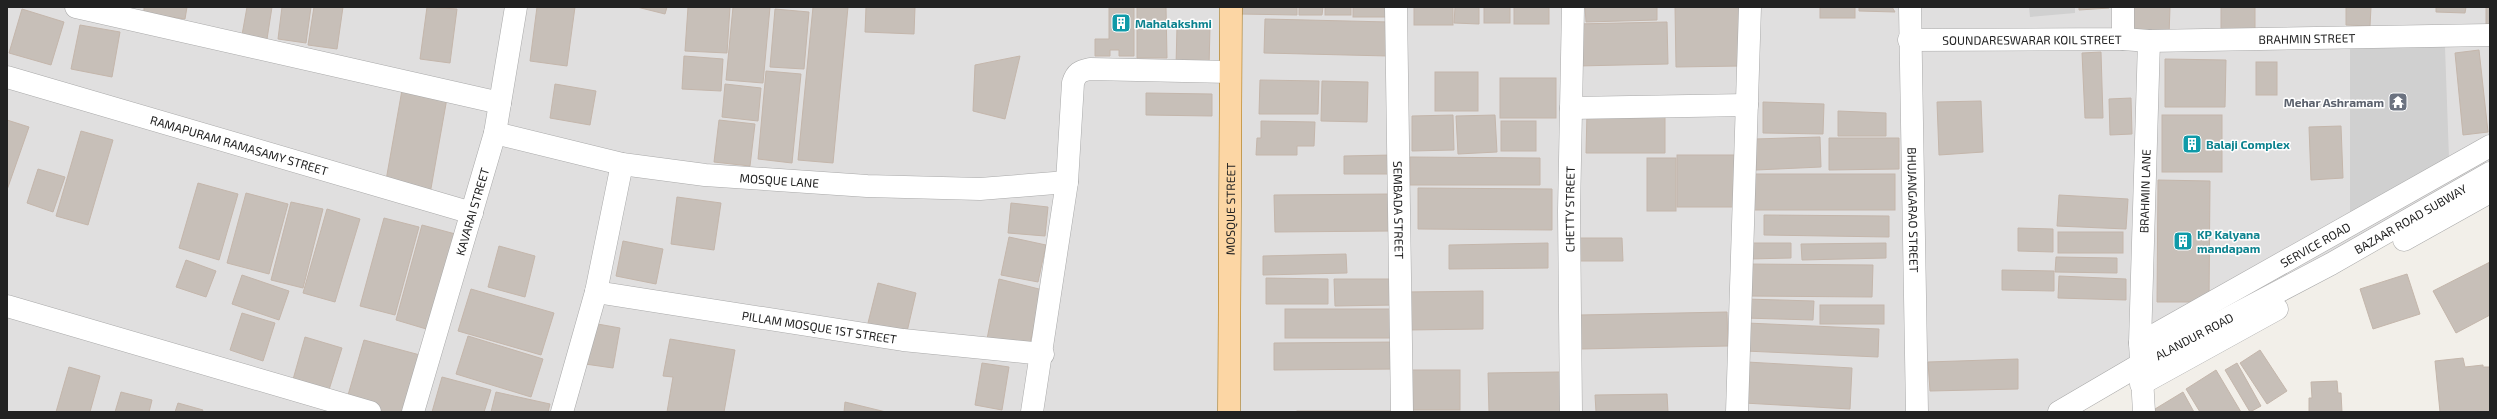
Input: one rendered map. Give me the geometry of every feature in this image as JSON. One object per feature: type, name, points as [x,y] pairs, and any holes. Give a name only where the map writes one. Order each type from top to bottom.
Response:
[{"type":"main road","name":"MOSQUE STREET","points":[[1229,412],[1231,7]]},
{"type":"street","points":[[76,7],[500,103]]},
{"type":"street","name":"KAVARAI STREET","points":[[413,412],[495,132],[516,7]]},
{"type":"street","name":"SEMBADA STREET","points":[[1396,7],[1402,412]]},
{"type":"street","name":"CHETTY STREET","points":[[1571,412],[1569,211],[1573,7]]},
{"type":"street","points":[[1737,412],[1750,7]]},
{"type":"street","name":"BHUJANGARAO STREET","points":[[1910,7],[1909,40],[1917,412]]},
{"type":"street","name":"SOUNDARESWARAR KOIL STREET","points":[[1909,40],[2124,39],[2123,7]]},
{"type":"street","name":"BRAHMIN STREET","points":[[2124,39],[2149,41],[2490,35]]},
{"type":"street","name":"BRAHMIN LANE","points":[[2144,412],[2140,342],[2149,41]]},
{"type":"street","points":[[1032,412],[1043,354],[1067,182],[1072,83],[1075,74],[1081,70],[1230,72]]},
{"type":"street","name":"RAMAPURAM RAMASAMY STREET","points":[[7,77],[472,212]]},
{"type":"street","points":[[1571,108],[1747,105]]},
{"type":"street","name":"MOSQUE LANE","points":[[495,132],[622,164],[705,175],[867,186],[980,189],[1067,182]]},
{"type":"street","name":"SERVICE ROAD","points":[[2140,342],[2490,146]]},
{"type":"street","points":[[562,412],[596,292],[622,164]]},
{"type":"street","name":"BAZAAR ROAD SUBWAY","points":[[2331,264],[2490,173]]},
{"type":"street","points":[[2141,374],[2490,192]]},
{"type":"street","name":"ALANDUR ROAD","points":[[2059,412],[2141,374],[2331,264]]},
{"type":"street","name":"PILLAM MOSQUE 1ST STREET","points":[[596,292],[903,340],[1043,354]]},
{"type":"street","points":[[7,306],[370,412]]},
{"type":"shaded area","points":[[7,7],[2490,7],[2490,167],[2056,412],[7,412]]},
{"type":"shaded area","points":[[2029,7],[2075,7],[2075,13],[2030,17]]},
{"type":"shaded area","name":"Mehar Ashramam","points":[[2350,44],[2445,47],[2449,158],[2350,216]]},
{"type":"building","points":[[144,7],[187,7],[185,19],[144,13]]},
{"type":"building","points":[[247,7],[272,7],[267,39],[242,35]]},
{"type":"building","points":[[282,7],[311,7],[306,43],[278,39]]},
{"type":"building","points":[[314,7],[343,7],[337,49],[308,45]]},
{"type":"building","points":[[427,7],[457,9],[450,63],[420,59]]},
{"type":"building","points":[[537,7],[575,7],[567,66],[530,61]]},
{"type":"building","points":[[637,7],[667,7],[665,14]]},
{"type":"building","points":[[688,7],[730,7],[727,53],[685,51]]},
{"type":"building","points":[[733,7],[770,7],[763,83],[726,80]]},
{"type":"building","points":[[813,7],[848,7],[833,163],[798,160]]},
{"type":"building","points":[[866,7],[915,7],[914,34],[865,32]]},
{"type":"building","name":"Mahalakshmi","points":[[1109,7],[1134,7],[1134,56],[1119,56],[1119,50],[1110,50],[1110,56],[1095,56],[1095,39],[1109,39]]},
{"type":"building","points":[[1137,7],[1166,7],[1167,58],[1137,58]]},
{"type":"building","points":[[1239,7],[1297,7],[1297,15],[1239,14]]},
{"type":"building","points":[[1299,7],[1323,7],[1322,15],[1299,15]]},
{"type":"building","points":[[1325,7],[1351,7],[1351,15],[1325,15]]},
{"type":"building","points":[[1353,7],[1391,7],[1391,17],[1353,17]]},
{"type":"building","points":[[1414,7],[1453,7],[1453,25],[1414,25]]},
{"type":"building","points":[[1455,7],[1479,7],[1479,24],[1454,23]]},
{"type":"building","points":[[1484,7],[1510,7],[1510,23],[1484,23]]},
{"type":"building","points":[[1514,7],[1549,7],[1549,24],[1514,24]]},
{"type":"building","points":[[1585,7],[1657,7],[1657,20],[1586,22]]},
{"type":"building","points":[[1675,7],[1739,7],[1741,66],[1676,67]]},
{"type":"building","points":[[1820,7],[1855,7],[1855,18],[1820,18]]},
{"type":"building","points":[[1859,7],[1892,7],[1895,12],[1859,11]]},
{"type":"building","points":[[2079,7],[2109,7],[2109,8],[2079,10]]},
{"type":"building","points":[[2133,7],[2170,7],[2169,36],[2132,35]]},
{"type":"building","points":[[2221,7],[2255,7],[2255,36],[2221,36]]},
{"type":"building","points":[[2346,7],[2371,7],[2370,26],[2346,25]]},
{"type":"building","points":[[2436,7],[2466,7],[2465,13],[2436,12]]},
{"type":"building","points":[[2486,7],[2490,7],[2490,24],[2486,24]]},
{"type":"building","points":[[22,9],[64,22],[51,65],[9,53]]},
{"type":"building","points":[[775,9],[809,12],[804,69],[770,67]]},
{"type":"building","points":[[1265,19],[1389,22],[1388,56],[1264,53]]},
{"type":"building","points":[[1667,22],[1668,64],[1577,66],[1576,24]]},
{"type":"building","points":[[80,25],[120,32],[112,77],[71,69]]},
{"type":"building","points":[[1177,26],[1210,27],[1209,67],[1176,66]]},
{"type":"building","points":[[2479,50],[2488,132],[2463,135],[2455,53]]},
{"type":"building","points":[[2101,52],[2103,118],[2085,118],[2082,53]]},
{"type":"building","points":[[684,56],[723,59],[721,91],[682,89]]},
{"type":"building","points":[[1020,56],[1005,119],[973,111],[975,65]]},
{"type":"building","name":"Balaji Complex","points":[[2165,59],[2226,60],[2225,107],[2165,107]]},
{"type":"building","points":[[2256,62],[2277,62],[2277,95],[2256,95]]},
{"type":"building","points":[[766,71],[801,74],[792,163],[758,159]]},
{"type":"building","points":[[1435,72],[1478,72],[1478,111],[1435,111]]},
{"type":"building","points":[[1500,78],[1556,78],[1556,118],[1500,118]]},
{"type":"building","points":[[1260,80],[1319,81],[1318,114],[1259,114]]},
{"type":"building","points":[[1322,81],[1368,82],[1367,122],[1321,121]]},
{"type":"building","points":[[555,84],[596,91],[590,125],[550,118]]},
{"type":"building","points":[[725,84],[761,88],[758,121],[722,117]]},
{"type":"building","points":[[402,90],[447,98],[430,194],[385,186]]},
{"type":"building","points":[[1146,93],[1212,94],[1212,116],[1146,115]]},
{"type":"building","points":[[2131,98],[2132,134],[2110,135],[2109,99]]},
{"type":"building","points":[[1981,101],[1983,152],[1939,155],[1937,102]]},
{"type":"building","points":[[1763,102],[1824,104],[1823,134],[1763,133]]},
{"type":"building","points":[[1838,111],[1886,113],[1886,136],[1838,136]]},
{"type":"building","points":[[1587,112],[1665,113],[1665,153],[1586,153]]},
{"type":"building","points":[[1453,115],[1454,150],[1412,151],[1412,116]]},
{"type":"building","points":[[1495,115],[1497,152],[1458,154],[1456,116]]},
{"type":"building","name":"Balaji Complex","points":[[2162,115],[2222,115],[2222,172],[2162,172]]},
{"type":"building","points":[[7,120],[29,127],[7,190]]},
{"type":"building","points":[[719,120],[755,124],[750,166],[714,162]]},
{"type":"building","points":[[1261,121],[1315,122],[1314,146],[1297,146],[1297,155],[1256,155],[1257,138],[1261,138]]},
{"type":"building","points":[[1501,121],[1536,121],[1536,151],[1501,151]]},
{"type":"building","points":[[2341,126],[2343,178],[2311,180],[2309,127]]},
{"type":"building","points":[[81,131],[113,140],[88,225],[56,216]]},
{"type":"building","points":[[1820,137],[1821,167],[1756,170],[1755,139]]},
{"type":"building","points":[[1829,138],[1899,138],[1899,169],[1829,170]]},
{"type":"building","points":[[1392,155],[1393,174],[1344,174],[1344,156]]},
{"type":"building","points":[[1677,155],[1742,155],[1742,207],[1677,207]]},
{"type":"building","points":[[1410,157],[1540,158],[1540,185],[1410,185]]},
{"type":"building","points":[[1647,158],[1676,158],[1676,211],[1647,211]]},
{"type":"building","points":[[38,169],[65,177],[53,212],[27,203]]},
{"type":"building","points":[[1749,174],[1895,174],[1895,210],[1749,210]]},
{"type":"building","name":"KP Kalyana mandapam","points":[[2158,180],[2210,181],[2209,302],[2157,302]]},
{"type":"building","points":[[198,183],[238,194],[219,260],[179,248]]},
{"type":"building","points":[[1418,188],[1552,189],[1552,230],[1418,229]]},
{"type":"building","points":[[246,193],[288,204],[269,274],[227,263]]},
{"type":"building","points":[[1391,194],[1391,231],[1275,232],[1274,195]]},
{"type":"building","points":[[2059,195],[2128,199],[2126,229],[2057,226]]},
{"type":"building","points":[[677,197],[721,203],[714,250],[671,244]]},
{"type":"building","points":[[291,202],[323,209],[303,288],[271,280]]},
{"type":"building","points":[[1011,203],[1048,207],[1045,236],[1008,233]]},
{"type":"building","points":[[327,209],[360,219],[335,302],[303,293]]},
{"type":"building","points":[[1764,215],[1889,216],[1889,237],[1764,235]]},
{"type":"building","points":[[384,218],[419,227],[395,315],[360,306]]},
{"type":"building","points":[[422,225],[459,235],[433,331],[396,320]]},
{"type":"building","points":[[2018,228],[2053,229],[2053,252],[2018,251]]},
{"type":"building","points":[[2058,232],[2123,232],[2123,253],[2058,253]]},
{"type":"building","points":[[1009,237],[1046,245],[1038,282],[1001,275]]},
{"type":"building","points":[[1579,238],[1622,238],[1623,261],[1579,261]]},
{"type":"building","points":[[623,241],[663,249],[656,284],[616,276]]},
{"type":"building","points":[[1548,243],[1548,268],[1449,269],[1449,245]]},
{"type":"building","points":[[1748,243],[1791,243],[1791,258],[1749,259]]},
{"type":"building","points":[[1886,243],[1886,258],[1802,260],[1801,244]]},
{"type":"building","points":[[499,246],[535,256],[525,297],[488,287]]},
{"type":"building","points":[[1346,254],[1347,273],[1263,275],[1263,256]]},
{"type":"building","points":[[2056,257],[2117,258],[2117,273],[2055,272]]},
{"type":"building","points":[[186,260],[216,271],[206,297],[176,287]]},
{"type":"building","points":[[2490,262],[2490,315],[2456,333],[2433,291]]},
{"type":"building","points":[[1747,264],[1873,265],[1872,297],[1747,296]]},
{"type":"building","points":[[2002,270],[2054,271],[2054,291],[2002,290]]},
{"type":"building","points":[[2407,274],[2420,314],[2373,329],[2360,289]]},
{"type":"building","points":[[242,275],[289,291],[279,320],[232,304]]},
{"type":"building","points":[[2059,276],[2126,279],[2126,300],[2058,298]]},
{"type":"building","points":[[1266,278],[1328,279],[1328,304],[1266,304]]},
{"type":"building","points":[[999,279],[1043,290],[1029,347],[987,339]]},
{"type":"building","points":[[1334,279],[1394,279],[1395,305],[1335,306]]},
{"type":"building","points":[[878,283],[916,293],[906,336],[867,327]]},
{"type":"building","points":[[471,289],[554,313],[541,355],[458,331]]},
{"type":"building","points":[[1483,291],[1483,329],[1407,330],[1406,292]]},
{"type":"building","points":[[1745,299],[1814,301],[1813,320],[1744,318]]},
{"type":"building","points":[[1820,305],[1884,305],[1884,324],[1820,324]]},
{"type":"building","points":[[1285,309],[1397,309],[1397,338],[1285,338]]},
{"type":"building","points":[[1727,312],[1728,346],[1581,349],[1580,315]]},
{"type":"building","points":[[242,313],[275,323],[263,361],[230,350]]},
{"type":"building","points":[[592,323],[620,328],[613,368],[585,364]]},
{"type":"building","points":[[1747,323],[1879,329],[1878,357],[1745,351]]},
{"type":"building","points":[[468,336],[543,359],[531,397],[456,374]]},
{"type":"building","points":[[305,337],[342,348],[328,393],[292,383]]},
{"type":"building","points":[[670,339],[735,350],[724,412],[667,412],[673,377],[663,376]]},
{"type":"building","points":[[364,340],[420,355],[404,412],[383,412],[346,402]]},
{"type":"building","points":[[1399,342],[1399,369],[1274,370],[1274,343]]},
{"type":"building","points":[[2260,350],[2287,391],[2267,404],[2240,363]]},
{"type":"building","points":[[2463,358],[2465,367],[2483,365],[2483,367],[2490,367],[2490,410],[2487,412],[2440,412],[2435,361]]},
{"type":"building","points":[[2018,359],[2018,389],[1930,391],[1928,362]]},
{"type":"building","points":[[1747,362],[1852,368],[1850,409],[1744,403]]},
{"type":"building","points":[[982,363],[1009,367],[1002,410],[975,405]]},
{"type":"building","points":[[2237,363],[2261,406],[2250,412],[2225,370]]},
{"type":"building","points":[[69,367],[100,376],[90,412],[56,412]]},
{"type":"building","points":[[1405,370],[1460,370],[1460,410],[1405,410]]},
{"type":"building","points":[[2216,370],[2241,412],[2200,412],[2186,389]]},
{"type":"building","points":[[1560,372],[1561,412],[1489,412],[1488,373]]},
{"type":"building","points":[[442,377],[491,390],[484,412],[432,412]]},
{"type":"building","points":[[2337,381],[2338,393],[2341,393],[2342,412],[2309,412],[2309,398],[2312,398],[2311,382]]},
{"type":"building","points":[[121,392],[152,400],[149,412],[115,412]]},
{"type":"building","points":[[496,392],[550,404],[548,412],[491,412]]},
{"type":"building","points":[[2183,392],[2194,412],[2155,412],[2155,409]]},
{"type":"building","points":[[1667,394],[1668,412],[1596,412],[1595,395]]},
{"type":"building","points":[[845,402],[886,412],[844,412]]},
{"type":"building","points":[[178,403],[203,410],[202,412],[175,412]]},
{"type":"building","points":[[1394,411],[1394,412],[1297,412]]},
{"type":"place","name":"Mahalakshmi","points":[[1121,23]]},
{"type":"place","name":"Mehar Ashramam","points":[[2398,102]]},
{"type":"place","name":"Balaji Complex","points":[[2192,144]]},
{"type":"place","name":"KP Kalyana mandapam","points":[[2183,241]]}]
